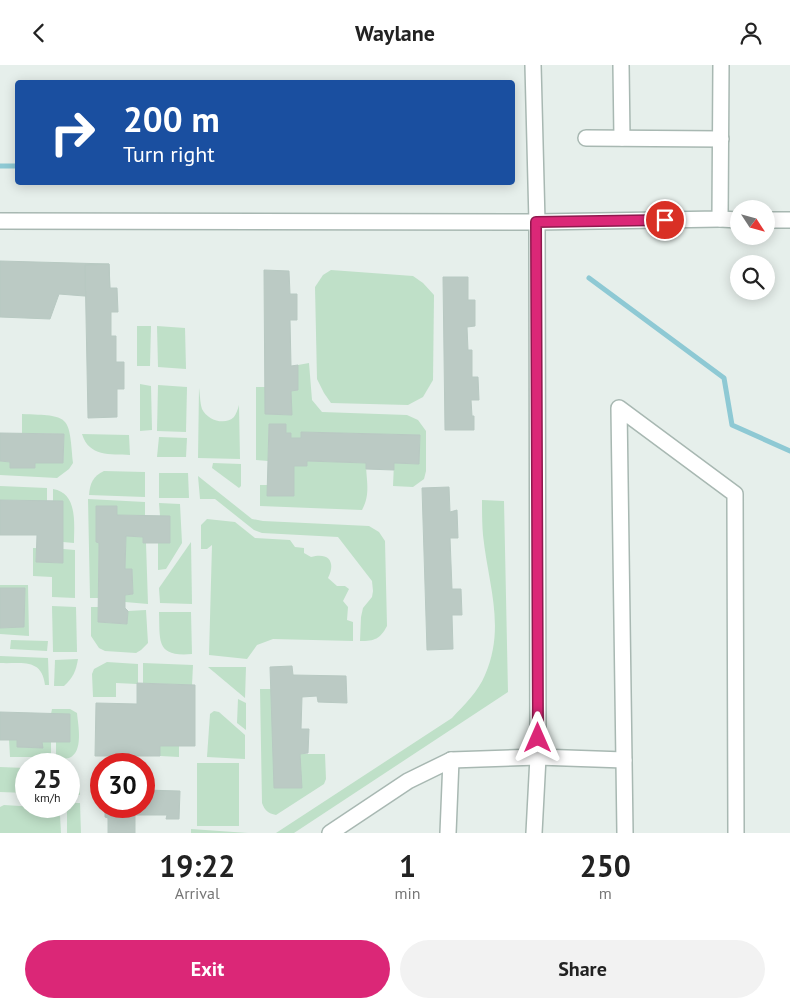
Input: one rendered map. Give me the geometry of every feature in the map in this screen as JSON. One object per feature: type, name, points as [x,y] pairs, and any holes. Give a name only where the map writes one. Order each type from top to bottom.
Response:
[{"type":"street","points":[[533,65],[536,222],[538,757],[534,833]]},
{"type":"street","points":[[621,65],[622,138]]},
{"type":"street","points":[[720,219],[721,65]]},
{"type":"street","points":[[586,138],[721,139]]},
{"type":"street","points":[[0,221],[536,222],[730,220]]},
{"type":"street","points":[[775,220],[790,220]]},
{"type":"street","points":[[626,833],[619,408],[735,494],[736,833]]},
{"type":"street","points":[[330,833],[408,781],[451,760],[538,757],[624,760]]},
{"type":"street","points":[[448,833],[451,760]]},
{"type":"green space","points":[[331,270],[413,276],[423,283],[434,295],[433,380],[423,397],[408,405],[331,403],[317,379],[315,287],[323,275]]},
{"type":"green space","points":[[137,326],[151,326],[150,366],[137,366]]},
{"type":"green space","points":[[157,326],[185,328],[186,369],[158,367]]},
{"type":"green space","points":[[309,363],[312,400],[322,412],[407,415],[418,420],[426,431],[426,471],[424,479],[413,487],[393,486],[394,463],[419,464],[420,435],[301,432],[301,438],[291,438],[291,434],[286,433],[286,425],[269,424],[268,461],[256,460],[256,387],[265,387],[266,414],[291,415],[291,391],[298,390],[298,365]]},
{"type":"green space","points":[[140,384],[151,386],[152,430],[140,431]]},
{"type":"green space","points":[[158,385],[187,387],[186,432],[157,431]]},
{"type":"green space","points":[[199,388],[202,409],[212,419],[217,421],[230,420],[235,416],[239,405],[240,459],[198,458]]},
{"type":"green space","points":[[22,414],[58,417],[68,426],[73,463],[69,469],[57,478],[0,475],[0,461],[10,462],[10,468],[35,468],[35,463],[63,463],[64,434],[22,433]]},
{"type":"green space","points":[[82,434],[129,435],[130,455],[101,453],[90,447]]},
{"type":"green space","points":[[159,437],[187,438],[186,457],[157,457]]},
{"type":"green space","points":[[307,461],[366,463],[367,493],[362,510],[260,506],[260,485],[268,485],[267,496],[293,496],[294,466],[307,466]]},
{"type":"green space","points":[[213,463],[241,464],[241,486],[239,488],[212,468]]},
{"type":"green space","points":[[104,471],[145,472],[145,497],[89,495],[93,480]]},
{"type":"green space","points":[[159,473],[188,473],[189,498],[159,498]]},
{"type":"green space","points":[[198,476],[252,519],[369,526],[379,532],[385,541],[387,626],[382,634],[373,640],[360,641],[361,617],[363,608],[372,597],[372,581],[338,537],[262,533],[254,530],[215,499],[200,499]]},
{"type":"green space","points":[[0,486],[47,488],[47,501],[0,500]]},
{"type":"green space","points":[[53,489],[67,496],[71,503],[74,519],[74,543],[63,542],[63,501],[53,501]]},
{"type":"green space","points":[[88,499],[145,502],[145,515],[117,515],[117,506],[96,506],[96,542],[99,543],[98,598],[90,598]]},
{"type":"green space","points":[[482,500],[504,501],[508,692],[294,833],[276,833],[452,718],[479,687],[491,657],[495,623],[483,535]]},
{"type":"green space","points":[[159,503],[180,504],[182,543],[166,569],[158,570],[158,543],[170,542],[170,516],[160,516]]},
{"type":"green space","points":[[207,519],[235,522],[255,538],[290,540],[295,547],[304,548],[304,553],[311,557],[326,557],[331,563],[328,578],[337,586],[345,586],[349,589],[343,601],[348,607],[347,620],[353,622],[353,641],[273,639],[257,645],[247,659],[209,655],[212,545],[207,549],[201,549],[201,525]]},
{"type":"green space","points":[[126,536],[143,537],[143,543],[146,543],[148,604],[125,602],[125,595],[133,594],[132,569],[125,569]]},
{"type":"green space","points":[[191,542],[192,604],[160,603],[159,588]]},
{"type":"green space","points":[[33,548],[36,548],[36,562],[62,563],[63,549],[75,550],[75,598],[52,597],[52,577],[33,576]]},
{"type":"green space","points":[[0,585],[28,585],[29,636],[0,634],[0,628],[24,627],[25,588],[0,588]]},
{"type":"green space","points":[[52,606],[76,607],[77,652],[53,652]]},
{"type":"green space","points":[[91,607],[98,607],[98,622],[127,624],[128,611],[146,610],[148,643],[136,653],[105,651],[99,648],[91,636]]},
{"type":"green space","points":[[159,612],[191,612],[192,654],[172,653],[162,645]]},
{"type":"green space","points":[[11,640],[48,641],[47,651],[10,649]]},
{"type":"green space","points":[[0,656],[48,658],[49,685],[45,685],[40,670],[35,666],[23,663],[0,663]]},
{"type":"green space","points":[[78,659],[74,674],[70,680],[64,686],[54,686],[55,660]]},
{"type":"green space","points":[[107,662],[138,664],[138,683],[116,683],[116,697],[93,697],[92,674],[94,669]]},
{"type":"green space","points":[[143,663],[193,665],[192,685],[143,683]]},
{"type":"green space","points":[[208,667],[246,667],[245,698]]},
{"type":"green space","points":[[260,689],[271,689],[300,754],[325,754],[326,779],[324,784],[276,815],[267,811],[262,803]]},
{"type":"green space","points":[[238,699],[246,703],[246,730],[237,723]]},
{"type":"green space","points":[[52,709],[70,709],[77,713],[79,738],[75,753],[56,753],[56,742],[70,742],[70,714],[51,714]]},
{"type":"green space","points":[[214,711],[219,712],[245,735],[245,759],[207,757],[210,714]]},
{"type":"green space","points":[[9,739],[17,740],[18,747],[42,748],[42,742],[51,742],[51,753],[15,753],[15,757],[10,757]]},
{"type":"green space","points":[[160,746],[179,746],[179,757],[160,756]]},
{"type":"green space","points":[[197,763],[239,763],[239,826],[197,826]]},
{"type":"green space","points":[[0,767],[15,768],[15,793],[0,792]]},
{"type":"green space","points":[[80,803],[81,833],[67,833],[67,818],[80,818]]},
{"type":"green space","points":[[4,805],[15,806],[15,818],[60,818],[61,833],[0,833],[0,807]]},
{"type":"green space","points":[[191,829],[248,833],[191,833]]},
{"type":"building","points":[[0,261],[109,264],[110,298],[59,294],[50,319],[0,317]]},
{"type":"building","points":[[109,264],[110,288],[117,288],[118,312],[111,312],[111,336],[116,336],[116,362],[124,362],[124,389],[117,389],[117,417],[88,418],[85,265]]},
{"type":"building","points":[[264,270],[289,271],[290,294],[297,294],[297,320],[290,320],[291,366],[298,365],[298,390],[291,391],[292,415],[265,414]]},
{"type":"building","points":[[443,277],[468,277],[468,300],[475,300],[475,326],[467,327],[468,350],[472,350],[472,377],[478,377],[479,400],[471,400],[474,430],[445,430]]},
{"type":"building","points":[[269,424],[286,424],[286,433],[291,433],[291,438],[301,438],[301,432],[420,435],[419,464],[394,463],[394,470],[366,469],[366,463],[307,461],[307,466],[294,466],[294,496],[267,496]]},
{"type":"building","points":[[0,433],[64,434],[63,463],[35,463],[35,468],[10,468],[10,462],[0,461]]},
{"type":"building","points":[[449,487],[450,512],[457,510],[458,538],[450,538],[452,589],[461,589],[462,615],[452,615],[453,649],[427,650],[422,488]]},
{"type":"building","points":[[0,500],[63,501],[63,563],[36,562],[37,535],[0,535]]},
{"type":"building","points":[[96,506],[117,506],[117,515],[170,516],[170,543],[143,543],[143,537],[126,536],[125,569],[132,569],[133,594],[125,595],[125,608],[128,611],[127,624],[98,622],[99,543],[96,542]]},
{"type":"building","points":[[0,588],[25,588],[24,627],[0,628]]},
{"type":"building","points":[[292,666],[293,675],[346,676],[347,703],[318,702],[317,696],[302,697],[301,729],[309,729],[308,753],[300,754],[302,788],[274,788],[270,667]]},
{"type":"building","points":[[137,683],[195,685],[195,746],[160,746],[160,756],[155,756],[155,753],[95,753],[96,703],[137,704]]},
{"type":"building","points":[[0,712],[70,714],[70,742],[42,742],[43,748],[17,747],[17,740],[0,740]]},
{"type":"building","points":[[155,790],[180,791],[179,819],[166,819],[167,815],[155,815]]},
{"type":"building","points":[[108,818],[135,818],[135,833],[108,833]]},
{"type":"waterway","points":[[0,166],[15,166]]},
{"type":"waterway","points":[[589,278],[724,378],[732,425],[790,451]]},
{"type":"route","points":[[538,738],[536,222],[665,220]]}]
